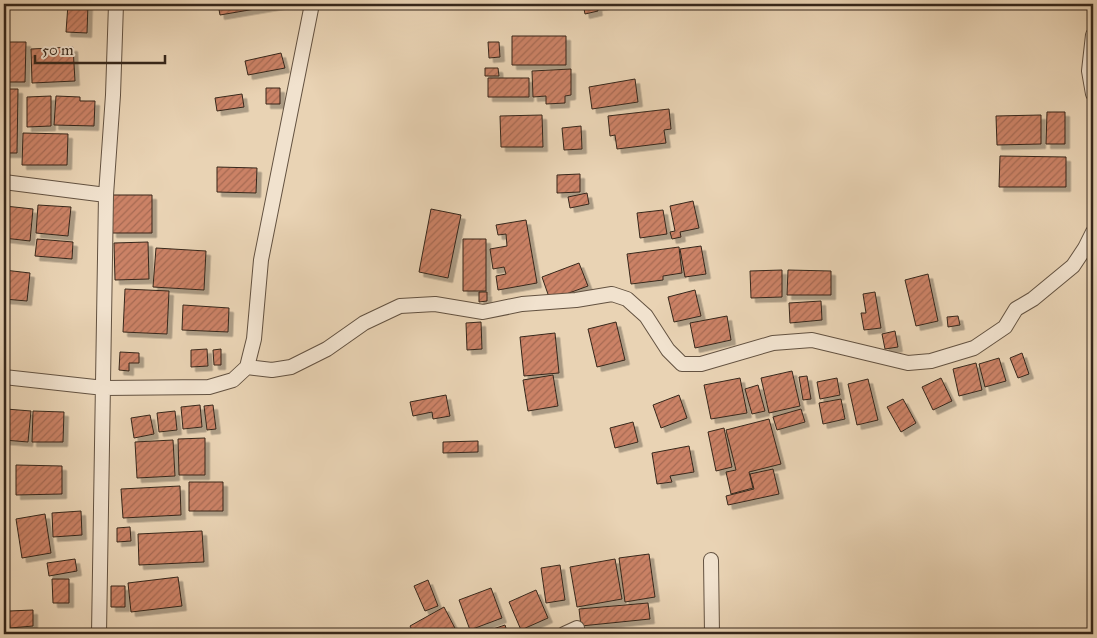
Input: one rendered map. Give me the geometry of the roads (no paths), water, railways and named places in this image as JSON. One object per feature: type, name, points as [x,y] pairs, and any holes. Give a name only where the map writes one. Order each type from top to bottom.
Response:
[{"type":"street","points":[[99,634],[106,195],[113,95],[116,4]]},
{"type":"street","points":[[4,377],[104,388],[209,387],[233,380],[247,367],[254,339],[261,260],[312,4]]},
{"type":"street","points":[[1093,35],[1089,71],[1093,94]]},
{"type":"street","points":[[4,182],[106,195]]},
{"type":"street","points":[[247,367],[272,370],[291,367],[327,349],[364,323],[400,306],[434,304],[483,312],[522,304],[576,300],[612,294],[628,299],[646,316],[668,350],[682,364],[701,364],[774,343],[812,340],[908,363],[931,361],[974,348],[1005,327],[1016,309],[1033,299],[1073,266],[1093,232]]},
{"type":"street","points":[[711,560],[712,634]]},
{"type":"street","points":[[564,634],[577,628]]}]
